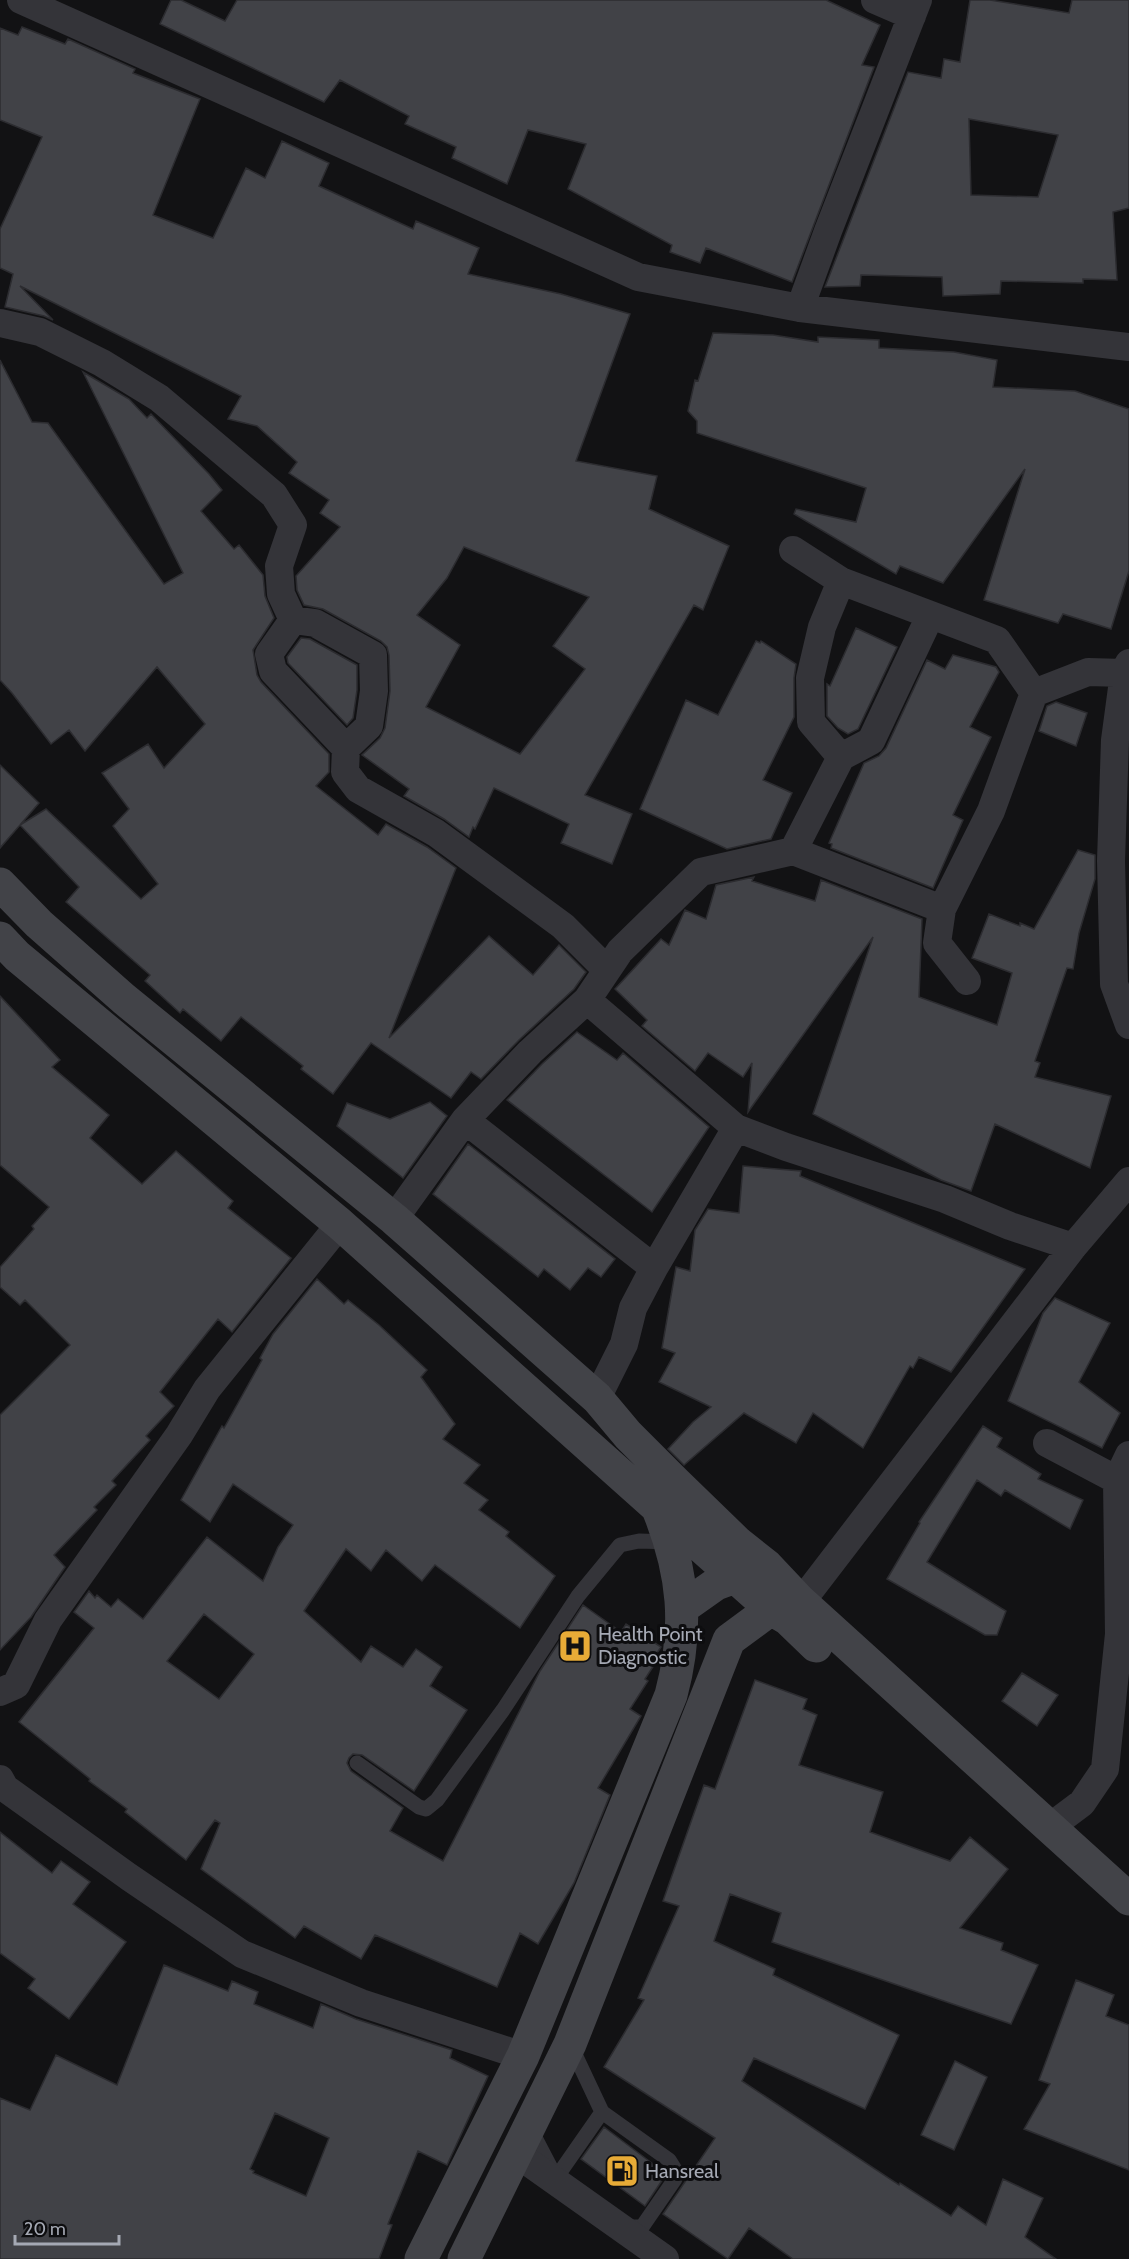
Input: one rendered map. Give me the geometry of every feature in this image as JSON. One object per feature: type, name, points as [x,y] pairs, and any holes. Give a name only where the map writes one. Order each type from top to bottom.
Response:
[{"type":"main road","points":[[0,884],[39,924],[124,999],[394,1219],[597,1398],[628,1434],[738,1543],[767,1566],[786,1610],[1129,1922]]},
{"type":"main road","points":[[0,938],[17,956],[339,1224],[735,1576],[786,1610],[1050,1827],[1129,1899]]},
{"type":"main road","points":[[421,2259],[523,2056],[671,1695],[680,1661],[682,1608],[671,1542],[656,1504]]},
{"type":"main road","points":[[464,2259],[570,2044],[729,1640],[734,1607],[738,1543]]},
{"type":"main road","points":[[682,1608],[716,1584],[767,1566]]},
{"type":"main road","points":[[729,1640],[786,1610]]},
{"type":"street","points":[[21,0],[638,277],[800,308],[1129,347]]},
{"type":"street","points":[[800,308],[915,8],[875,0]]},
{"type":"street","points":[[0,323],[40,332],[102,363],[159,398],[274,495],[293,525],[279,566],[281,594],[293,620]]},
{"type":"street","points":[[794,550],[841,581],[997,640],[1034,693]]},
{"type":"street","points":[[841,581],[822,627],[810,678],[811,722],[841,757]]},
{"type":"street","points":[[793,851],[841,757],[871,741],[930,616]]},
{"type":"street","points":[[293,620],[269,654],[273,671],[346,748]]},
{"type":"street","points":[[293,620],[315,623],[373,655],[374,691],[369,726],[346,748],[345,772],[358,789],[436,833],[554,919],[608,970]]},
{"type":"street","points":[[967,981],[937,943],[942,909],[991,811],[1034,693],[1088,672],[1127,668],[1115,741],[1111,872],[1113,984],[1129,1025]]},
{"type":"street","points":[[394,1219],[465,1120],[530,1052],[587,1000],[620,951],[701,872],[793,851],[942,909]]},
{"type":"street","points":[[587,1000],[736,1128],[786,1148],[945,1199],[1010,1226],[1073,1247]]},
{"type":"street","points":[[465,1120],[654,1268]]},
{"type":"street","points":[[597,1398],[624,1344],[633,1308],[736,1128]]},
{"type":"street","points":[[786,1610],[1073,1247],[1124,1196]]},
{"type":"street","points":[[0,1692],[16,1685],[48,1620],[179,1435],[207,1389],[339,1224]]},
{"type":"street","points":[[1047,1443],[1123,1467],[1119,1634],[1105,1769],[1082,1803],[1050,1827]]},
{"type":"street","points":[[0,1779],[5,1788],[24,1802],[242,1954],[362,2003],[523,2056]]},
{"type":"street","points":[[523,2141],[665,2259]]},
{"type":"lane","points":[[357,1763],[418,1807],[426,1809],[437,1800],[503,1710],[578,1596],[620,1545],[639,1541],[671,1542]]},
{"type":"lane","points":[[523,2141],[556,2178],[630,2228],[642,2227],[675,2179],[674,2168],[669,2160],[602,2112],[570,2044]]},
{"type":"lane","points":[[556,2178],[602,2112]]},
{"type":"building","points":[[171,0],[181,0],[225,21],[237,0],[826,0],[880,25],[862,65],[874,67],[792,282],[706,248],[700,263],[670,252],[672,245],[568,189],[586,144],[528,130],[507,184],[452,158],[456,147],[405,124],[409,116],[340,80],[324,102],[160,24]]},
{"type":"building","points":[[970,0],[990,0],[1069,13],[1072,0],[1129,0],[1129,208],[1113,212],[1117,280],[1083,279],[1083,283],[1001,281],[1000,294],[943,296],[942,277],[861,275],[860,286],[825,287],[908,72],[941,78],[944,59],[960,62]],"holes":[[[969,119],[1058,135],[1038,197],[971,195]]]},
{"type":"building","points":[[22,27],[65,44],[68,39],[135,69],[133,73],[200,99],[153,215],[213,238],[246,168],[265,178],[282,141],[329,163],[319,186],[413,229],[416,221],[479,248],[468,274],[561,294],[630,314],[576,461],[657,476],[649,509],[729,546],[703,610],[694,605],[585,795],[632,814],[612,864],[561,843],[569,824],[494,788],[469,837],[444,819],[404,796],[409,789],[362,755],[380,738],[385,728],[390,691],[387,647],[381,641],[323,609],[304,605],[297,590],[296,576],[340,527],[320,513],[329,500],[289,473],[297,462],[257,426],[228,419],[241,396],[20,286],[53,320],[5,307],[13,274],[0,268],[0,229],[42,137],[0,120],[0,28],[18,35]],"holes":[[[464,547],[589,597],[553,646],[585,669],[520,754],[426,707],[460,645],[417,615],[447,578]]]},
{"type":"building","points":[[713,333],[773,335],[818,342],[818,337],[879,340],[879,348],[954,352],[997,360],[993,387],[1075,391],[1129,409],[1129,571],[1111,629],[1063,614],[1058,623],[984,600],[1025,469],[943,583],[900,566],[896,574],[794,514],[796,509],[856,522],[866,488],[697,433],[697,421],[688,411],[695,380],[698,381]]},
{"type":"building","points":[[0,360],[32,422],[48,423],[164,584],[183,573],[83,372],[129,399],[147,418],[151,414],[209,474],[222,490],[201,511],[234,549],[239,545],[263,575],[265,596],[274,618],[253,650],[257,675],[329,754],[329,772],[316,786],[378,835],[386,824],[427,847],[456,868],[389,1038],[489,936],[533,975],[559,945],[586,972],[574,989],[481,1079],[471,1072],[451,1098],[371,1043],[333,1094],[301,1069],[303,1066],[241,1017],[221,1041],[183,1009],[180,1013],[145,981],[150,975],[66,902],[79,887],[20,825],[46,809],[141,899],[158,884],[113,826],[129,809],[102,773],[148,744],[164,768],[205,724],[157,667],[85,751],[69,730],[51,744],[0,680]]},
{"type":"building","points":[[856,628],[897,647],[858,729],[848,734],[838,728],[827,716],[827,684],[830,686]]},
{"type":"building","points":[[301,638],[310,639],[357,665],[357,690],[353,718],[347,725],[288,663],[287,657]]},
{"type":"building","points":[[756,641],[760,643],[761,641],[796,664],[794,717],[763,780],[792,793],[771,839],[727,849],[640,809],[686,700],[718,715]]},
{"type":"building","points":[[953,655],[996,667],[999,672],[970,727],[991,737],[953,815],[963,820],[933,888],[831,848],[832,844],[829,843],[864,763],[879,756],[886,748],[927,660],[945,669]]},
{"type":"building","points":[[1056,702],[1087,713],[1076,746],[1039,731],[1047,706]]},
{"type":"building","points":[[0,765],[39,803],[0,848]]},
{"type":"building","points":[[1078,850],[1095,855],[1095,879],[1079,933],[1073,969],[1067,968],[1035,1061],[1040,1063],[1035,1077],[1111,1096],[1090,1168],[995,1124],[971,1191],[941,1180],[813,1114],[873,937],[748,1112],[752,1063],[743,1077],[708,1053],[695,1071],[642,1026],[647,1020],[615,989],[661,939],[669,945],[685,910],[706,919],[716,885],[754,877],[752,881],[815,901],[821,880],[922,919],[919,997],[997,1025],[1012,973],[972,958],[989,914],[1034,929]]},
{"type":"building","points":[[0,996],[60,1060],[52,1067],[109,1115],[90,1138],[142,1184],[176,1151],[233,1201],[228,1208],[291,1258],[232,1332],[218,1319],[160,1392],[174,1406],[146,1436],[150,1440],[112,1481],[116,1485],[94,1507],[97,1510],[54,1555],[65,1567],[31,1617],[0,1650],[0,1415],[70,1345],[25,1300],[20,1305],[0,1287],[0,1267],[34,1229],[32,1226],[49,1207],[0,1165]]},
{"type":"building","points":[[577,1032],[617,1060],[623,1053],[709,1127],[652,1212],[507,1100]]},
{"type":"building","points":[[430,1102],[447,1116],[403,1178],[337,1126],[347,1103],[390,1119]]},
{"type":"building","points":[[468,1144],[615,1259],[601,1277],[588,1268],[570,1290],[544,1269],[538,1277],[433,1194]]},
{"type":"building","points":[[743,1166],[801,1171],[800,1176],[1025,1269],[951,1372],[919,1357],[913,1368],[910,1366],[863,1448],[813,1413],[796,1443],[744,1413],[684,1465],[668,1449],[693,1422],[711,1407],[659,1382],[675,1353],[662,1348],[676,1267],[690,1271],[695,1230],[708,1209],[739,1213]]},
{"type":"building","points":[[317,1279],[344,1304],[348,1300],[379,1325],[427,1370],[421,1377],[455,1424],[443,1439],[480,1465],[464,1483],[488,1500],[479,1510],[509,1532],[506,1536],[555,1576],[520,1628],[435,1565],[422,1581],[386,1550],[371,1571],[346,1549],[304,1611],[361,1662],[371,1646],[403,1667],[416,1649],[442,1667],[430,1686],[467,1710],[414,1791],[362,1755],[353,1754],[349,1758],[347,1763],[351,1771],[403,1808],[390,1831],[443,1861],[540,1671],[583,1605],[621,1632],[626,1624],[661,1647],[651,1662],[654,1665],[645,1679],[648,1681],[630,1709],[641,1716],[598,1788],[610,1795],[574,1883],[538,1944],[520,1933],[497,1987],[375,1935],[361,1959],[304,1926],[295,1938],[201,1869],[220,1823],[215,1820],[186,1860],[125,1812],[127,1809],[89,1781],[90,1779],[19,1722],[94,1628],[74,1612],[89,1591],[95,1598],[97,1595],[111,1607],[118,1599],[143,1619],[207,1537],[263,1581],[278,1547],[293,1525],[233,1484],[210,1522],[181,1500],[262,1360],[260,1358],[273,1334]],"holes":[[[204,1614],[254,1654],[219,1699],[167,1661]]]},
{"type":"building","points":[[1055,1298],[1110,1323],[1079,1382],[1120,1413],[1102,1448],[1008,1401],[1043,1313]]},
{"type":"building","points":[[983,1426],[1002,1438],[997,1447],[1041,1474],[1038,1479],[1083,1500],[1070,1529],[1005,1490],[1001,1496],[977,1480],[927,1562],[1006,1611],[997,1635],[985,1635],[887,1579],[919,1522]]},
{"type":"building","points":[[1022,1673],[1058,1695],[1037,1726],[1002,1701]]},
{"type":"building","points":[[755,1680],[807,1699],[803,1709],[817,1715],[799,1765],[883,1792],[870,1832],[950,1861],[970,1837],[1008,1869],[960,1928],[1003,1943],[1001,1950],[1038,1965],[1011,2024],[772,1942],[781,1913],[730,1894],[714,1941],[775,1969],[773,1975],[899,2035],[865,2109],[754,2058],[742,2081],[899,2185],[900,2183],[951,2216],[958,2206],[986,2225],[1003,2179],[1043,2198],[1025,2237],[1056,2259],[793,2259],[749,2228],[728,2259],[663,2214],[715,2138],[604,2067],[644,2000],[638,1998],[679,1906],[663,1901],[704,1785],[715,1789]]},
{"type":"building","points":[[0,1832],[52,1873],[61,1861],[90,1882],[73,1904],[126,1942],[69,2019],[28,1988],[35,1979],[0,1953]]},
{"type":"building","points":[[164,1965],[228,1991],[232,1981],[258,1992],[254,2004],[313,2028],[321,2004],[356,2019],[452,2050],[450,2058],[488,2076],[447,2165],[418,2151],[388,2224],[392,2225],[379,2259],[0,2259],[0,2098],[30,2110],[56,2055],[117,2085]],"holes":[[[275,2113],[329,2138],[306,2196],[253,2173],[254,2171],[250,2169]]]},
{"type":"building","points":[[1076,1980],[1114,1995],[1106,2016],[1129,2025],[1129,2170],[1024,2129],[1050,2084],[1039,2080]]},
{"type":"building","points":[[955,2061],[987,2077],[954,2150],[921,2135]]},
{"type":"building","points":[[604,2127],[665,2173],[645,2206],[581,2159]]},
{"type":"place","name":"Health Point Diagnostic","points":[[575,1646]]},
{"type":"place","name":"Hansreal","points":[[622,2171]]}]
